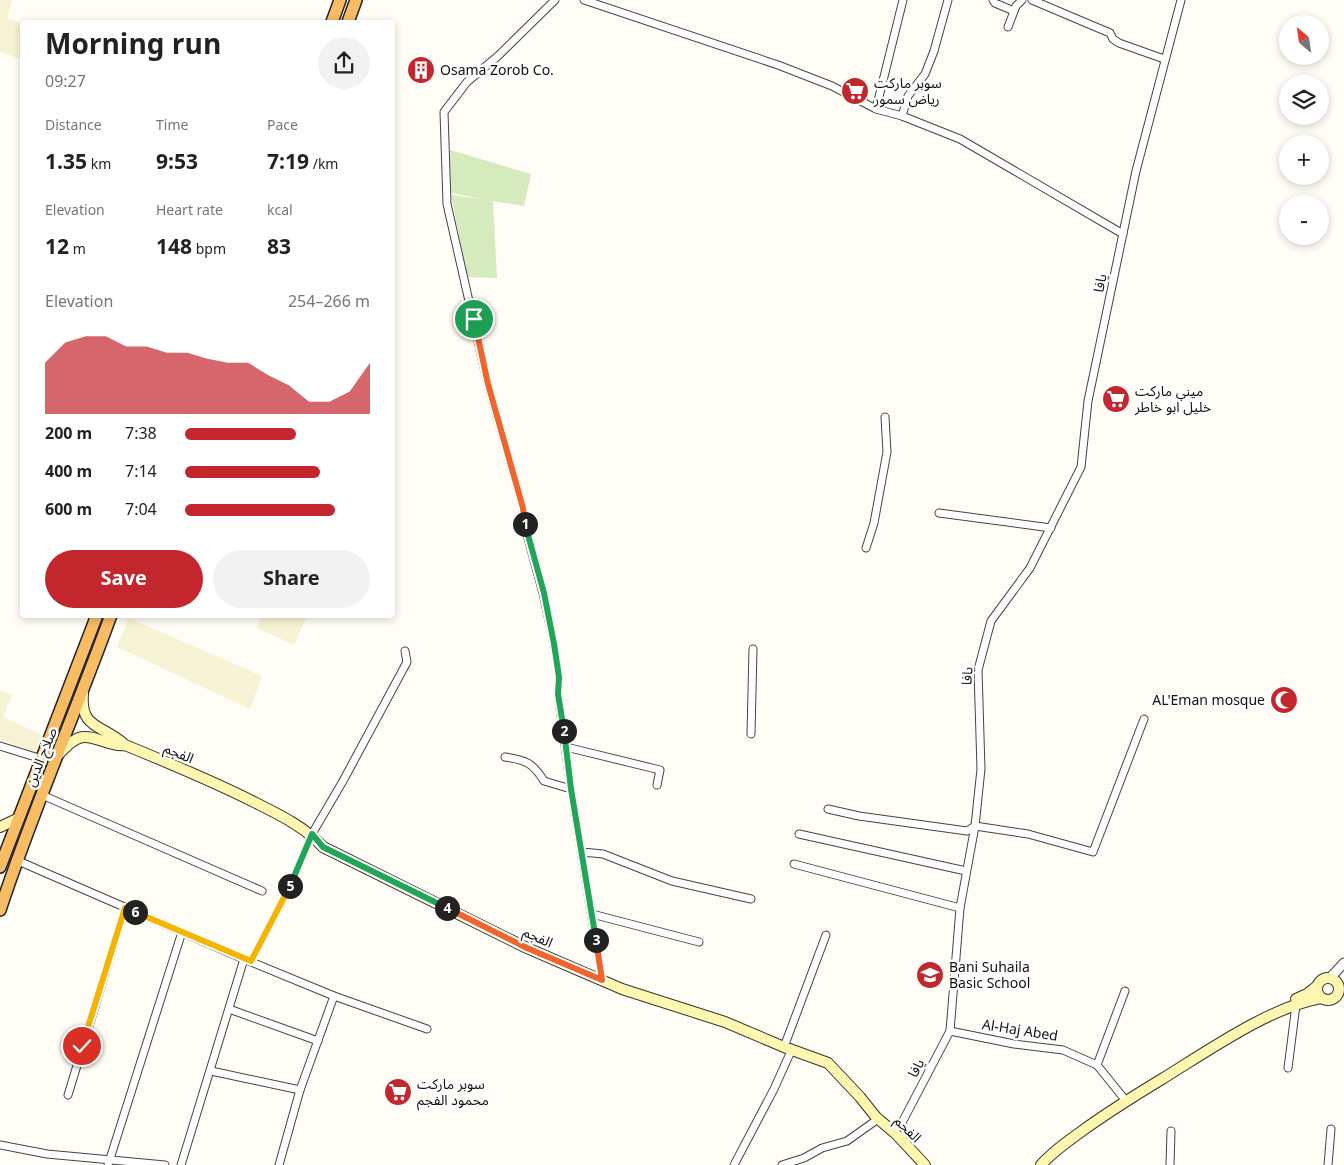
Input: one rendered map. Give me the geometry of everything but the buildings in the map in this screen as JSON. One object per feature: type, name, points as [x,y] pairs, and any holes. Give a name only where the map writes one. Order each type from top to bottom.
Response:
[{"type":"highway","points":[[333,20],[340,0]]},
{"type":"highway","points":[[349,20],[356,0]]},
{"type":"highway","name":"صلاح الدين","points":[[1,859],[42,760],[96,618]]},
{"type":"highway","name":"صلاح الدين","points":[[0,910],[16,860],[59,754],[110,618]]},
{"type":"main road","points":[[83,691],[82,706],[85,718],[94,726],[118,738],[124,745]]},
{"type":"main road","points":[[59,754],[73,740],[82,736],[88,736],[115,745],[124,745]]},
{"type":"main road","name":"الفجم","points":[[124,745],[222,786],[277,813],[312,834],[323,847],[527,948],[622,989],[725,1022],[828,1063],[878,1119],[896,1134],[925,1165]]},
{"type":"main road","points":[[0,826],[19,818]]},
{"type":"main road","points":[[1041,1165],[1059,1146],[1124,1100],[1149,1079],[1212,1041],[1276,1007],[1308,994],[1321,980],[1330,978],[1337,983],[1341,991],[1330,1000],[1321,998],[1296,1005],[1254,1025],[1124,1100]]},
{"type":"main road","points":[[1316,987],[1317,993],[1321,998]]},
{"type":"street","points":[[555,0],[498,56],[467,82],[444,112],[447,204],[488,384],[523,508],[525,527],[544,593],[559,677],[558,694],[571,789],[602,980]]},
{"type":"street","points":[[584,0],[778,65],[832,86],[876,109],[902,116],[960,139],[1123,234]]},
{"type":"street","points":[[876,109],[903,0]]},
{"type":"street","points":[[902,116],[908,96],[926,74],[948,0]]},
{"type":"street","points":[[993,0],[995,3],[1014,11]]},
{"type":"street","points":[[1008,27],[1016,6],[1022,0]]},
{"type":"street","points":[[1032,0],[1110,33],[1113,39],[1119,43],[1164,59]]},
{"type":"street","name":"يافا","points":[[896,1134],[950,1031],[960,908],[975,826],[981,769],[978,670],[991,621],[1030,568],[1081,467],[1088,401],[1136,171],[1181,0]]},
{"type":"street","points":[[866,548],[874,523],[887,452],[885,417]]},
{"type":"street","points":[[938,513],[1051,528]]},
{"type":"street","points":[[751,734],[753,649]]},
{"type":"street","points":[[181,1165],[229,1009],[248,960],[291,884],[312,834],[343,781],[407,662],[405,651]]},
{"type":"street","points":[[828,810],[967,831],[975,826],[1028,834],[1093,852],[1144,720]]},
{"type":"street","points":[[0,746],[42,760]]},
{"type":"street","points":[[566,747],[660,770],[657,785]]},
{"type":"street","points":[[505,757],[524,760],[536,769],[544,781],[571,789]]},
{"type":"street","points":[[42,795],[262,891]]},
{"type":"street","points":[[798,834],[966,871]]},
{"type":"street","points":[[582,852],[603,854],[672,882],[751,899]]},
{"type":"street","points":[[16,860],[334,996],[427,1029]]},
{"type":"street","points":[[794,864],[960,908]]},
{"type":"street","points":[[68,1095],[125,908]]},
{"type":"street","points":[[592,914],[699,942]]},
{"type":"street","points":[[109,1163],[182,932]]},
{"type":"street","points":[[734,1165],[774,1089],[826,935]]},
{"type":"street","points":[[1330,978],[1344,963]]},
{"type":"street","points":[[1097,1065],[1125,991]]},
{"type":"street","points":[[279,1165],[300,1090],[334,996]]},
{"type":"street","points":[[1288,1068],[1296,1005]]},
{"type":"street","points":[[229,1009],[318,1041]]},
{"type":"street","name":"Al-Haj Abed","points":[[950,1031],[1014,1044],[1063,1050],[1097,1065],[1124,1100]]},
{"type":"street","points":[[211,1071],[300,1090]]},
{"type":"street","points":[[782,1165],[804,1158],[822,1148],[847,1141],[878,1119]]},
{"type":"street","points":[[1328,1165],[1331,1128]]},
{"type":"street","points":[[1170,1165],[1171,1131]]},
{"type":"street","points":[[0,1145],[109,1163],[165,1165]]},
{"type":"shaded area","points":[[0,0],[12,0],[7,18],[20,23],[20,59],[0,52]]},
{"type":"shaded area","points":[[129,618],[262,676],[250,709],[117,647]]},
{"type":"shaded area","points":[[261,618],[306,618],[294,645],[257,628]]},
{"type":"shaded area","points":[[0,691],[12,695],[3,717],[42,735],[35,753],[0,739]]},
{"type":"green space","points":[[450,150],[531,174],[524,206],[493,201],[497,278],[467,277],[451,195],[483,199],[451,193]]},
{"type":"place","name":"Osama Zorob Co.","points":[[421,70]]},
{"type":"place","name":"سوبر ماركت رياض سمور","points":[[855,91]]},
{"type":"place","name":"ميني ماركت خليل ابو خاطر","points":[[1116,399]]},
{"type":"place","name":"AL'Eman mosque","points":[[1284,700]]},
{"type":"place","name":"Bani Suhaila Basic School","points":[[930,975]]},
{"type":"place","name":"سوبر ماركت محمود الفجم","points":[[398,1092]]},
{"type":"route","points":[[82,1046],[125,908],[251,961],[291,884],[312,834],[323,847],[527,948],[602,980],[571,789],[558,694],[559,677],[554,644],[544,593],[525,527],[523,508],[488,384],[474,319]]}]
